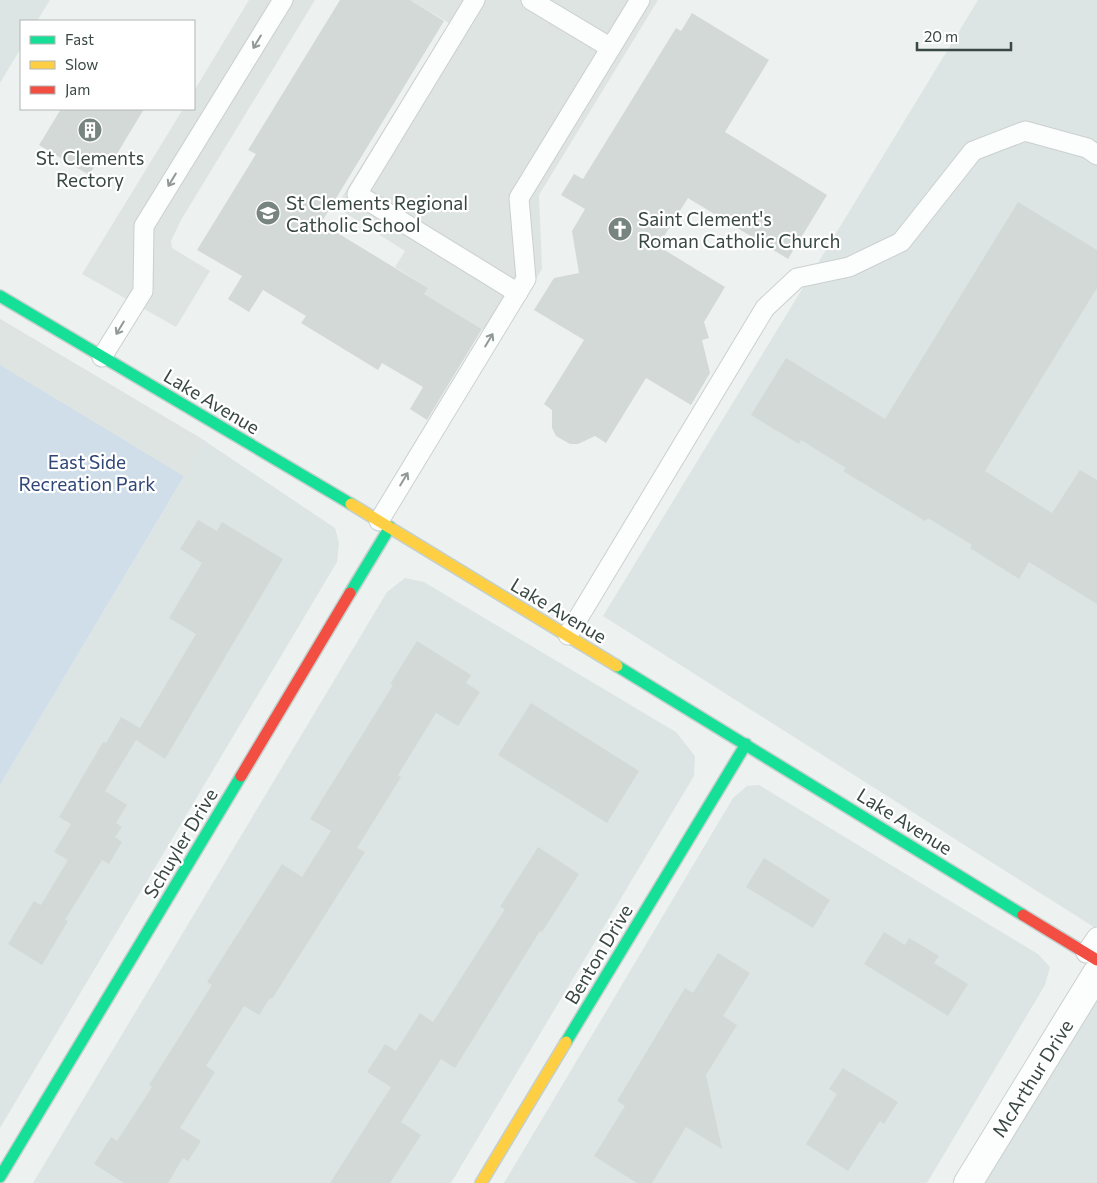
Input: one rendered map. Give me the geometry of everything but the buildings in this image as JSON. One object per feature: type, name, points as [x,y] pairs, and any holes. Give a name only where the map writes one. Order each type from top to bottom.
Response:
[{"type":"street","name":"Lake Avenue","points":[[0,296],[568,635],[746,744],[1093,962]]},
{"type":"street","name":"Schuyler Drive","points":[[0,1177],[384,524]]},
{"type":"street","name":"Benton Drive","points":[[481,1183],[746,744]]},
{"type":"street","name":"McArthur Drive","points":[[968,1183],[1093,962]]},
{"type":"lane","points":[[102,357],[143,291],[144,226],[282,0]]},
{"type":"lane","points":[[476,0],[357,194],[518,293]]},
{"type":"lane","points":[[531,0],[610,48]]},
{"type":"lane","points":[[384,524],[526,279],[519,198],[640,0]]},
{"type":"lane","points":[[568,635],[765,308],[798,278],[849,267],[901,242],[974,151],[1025,131],[1088,148],[1097,155]]},
{"type":"lane","points":[[1093,962],[1097,937]]},
{"type":"shaded area","points":[[0,0],[50,0],[38,20],[20,20],[20,50],[0,83]]},
{"type":"shaded area","points":[[249,0],[315,0],[181,220],[171,241],[172,248],[210,271],[176,327],[82,274],[182,110],[195,110],[195,89]]},
{"type":"shaded area","points":[[410,0],[658,0],[539,195],[542,269],[499,339],[424,294],[428,288],[395,267],[405,251],[336,207],[449,23]]},
{"type":"shaded area","points":[[978,0],[1097,0],[1097,929],[603,616]]},
{"type":"shaded area","points":[[0,319],[205,441],[185,477],[0,365]]},
{"type":"shaded area","points":[[205,441],[335,528],[339,543],[337,562],[0,1128],[0,785]]},
{"type":"shaded area","points":[[405,578],[424,582],[676,732],[695,756],[694,776],[451,1183],[33,1183],[387,592]]},
{"type":"shaded area","points":[[759,785],[1038,954],[1050,967],[1045,985],[927,1183],[504,1183],[733,798],[747,786]]},
{"type":"shaded area","points":[[1097,1003],[1097,1183],[980,1183],[1088,1007]]},
{"type":"green space","name":"East Side Recreation Park","points":[[0,319],[205,441],[0,785]]},
{"type":"traffic: fast","points":[[0,296],[351,504]]},
{"type":"traffic: fast","points":[[350,593],[390,527]]},
{"type":"traffic: fast","points":[[617,666],[1023,915]]},
{"type":"traffic: fast","points":[[566,1042],[746,744]]},
{"type":"traffic: fast","points":[[0,1177],[241,776]]},
{"type":"traffic: slow","points":[[351,504],[617,666]]},
{"type":"traffic: slow","points":[[481,1183],[566,1042]]},
{"type":"traffic: jam","points":[[241,776],[350,593]]},
{"type":"traffic: jam","points":[[1023,915],[1097,960]]},
{"type":"place","name":"St. Clements Rectory","points":[[90,130]]},
{"type":"place","name":"St Clements Regional Catholic School","points":[[268,213]]},
{"type":"place","name":"Saint Clement's Roman Catholic Church","points":[[620,229]]}]
